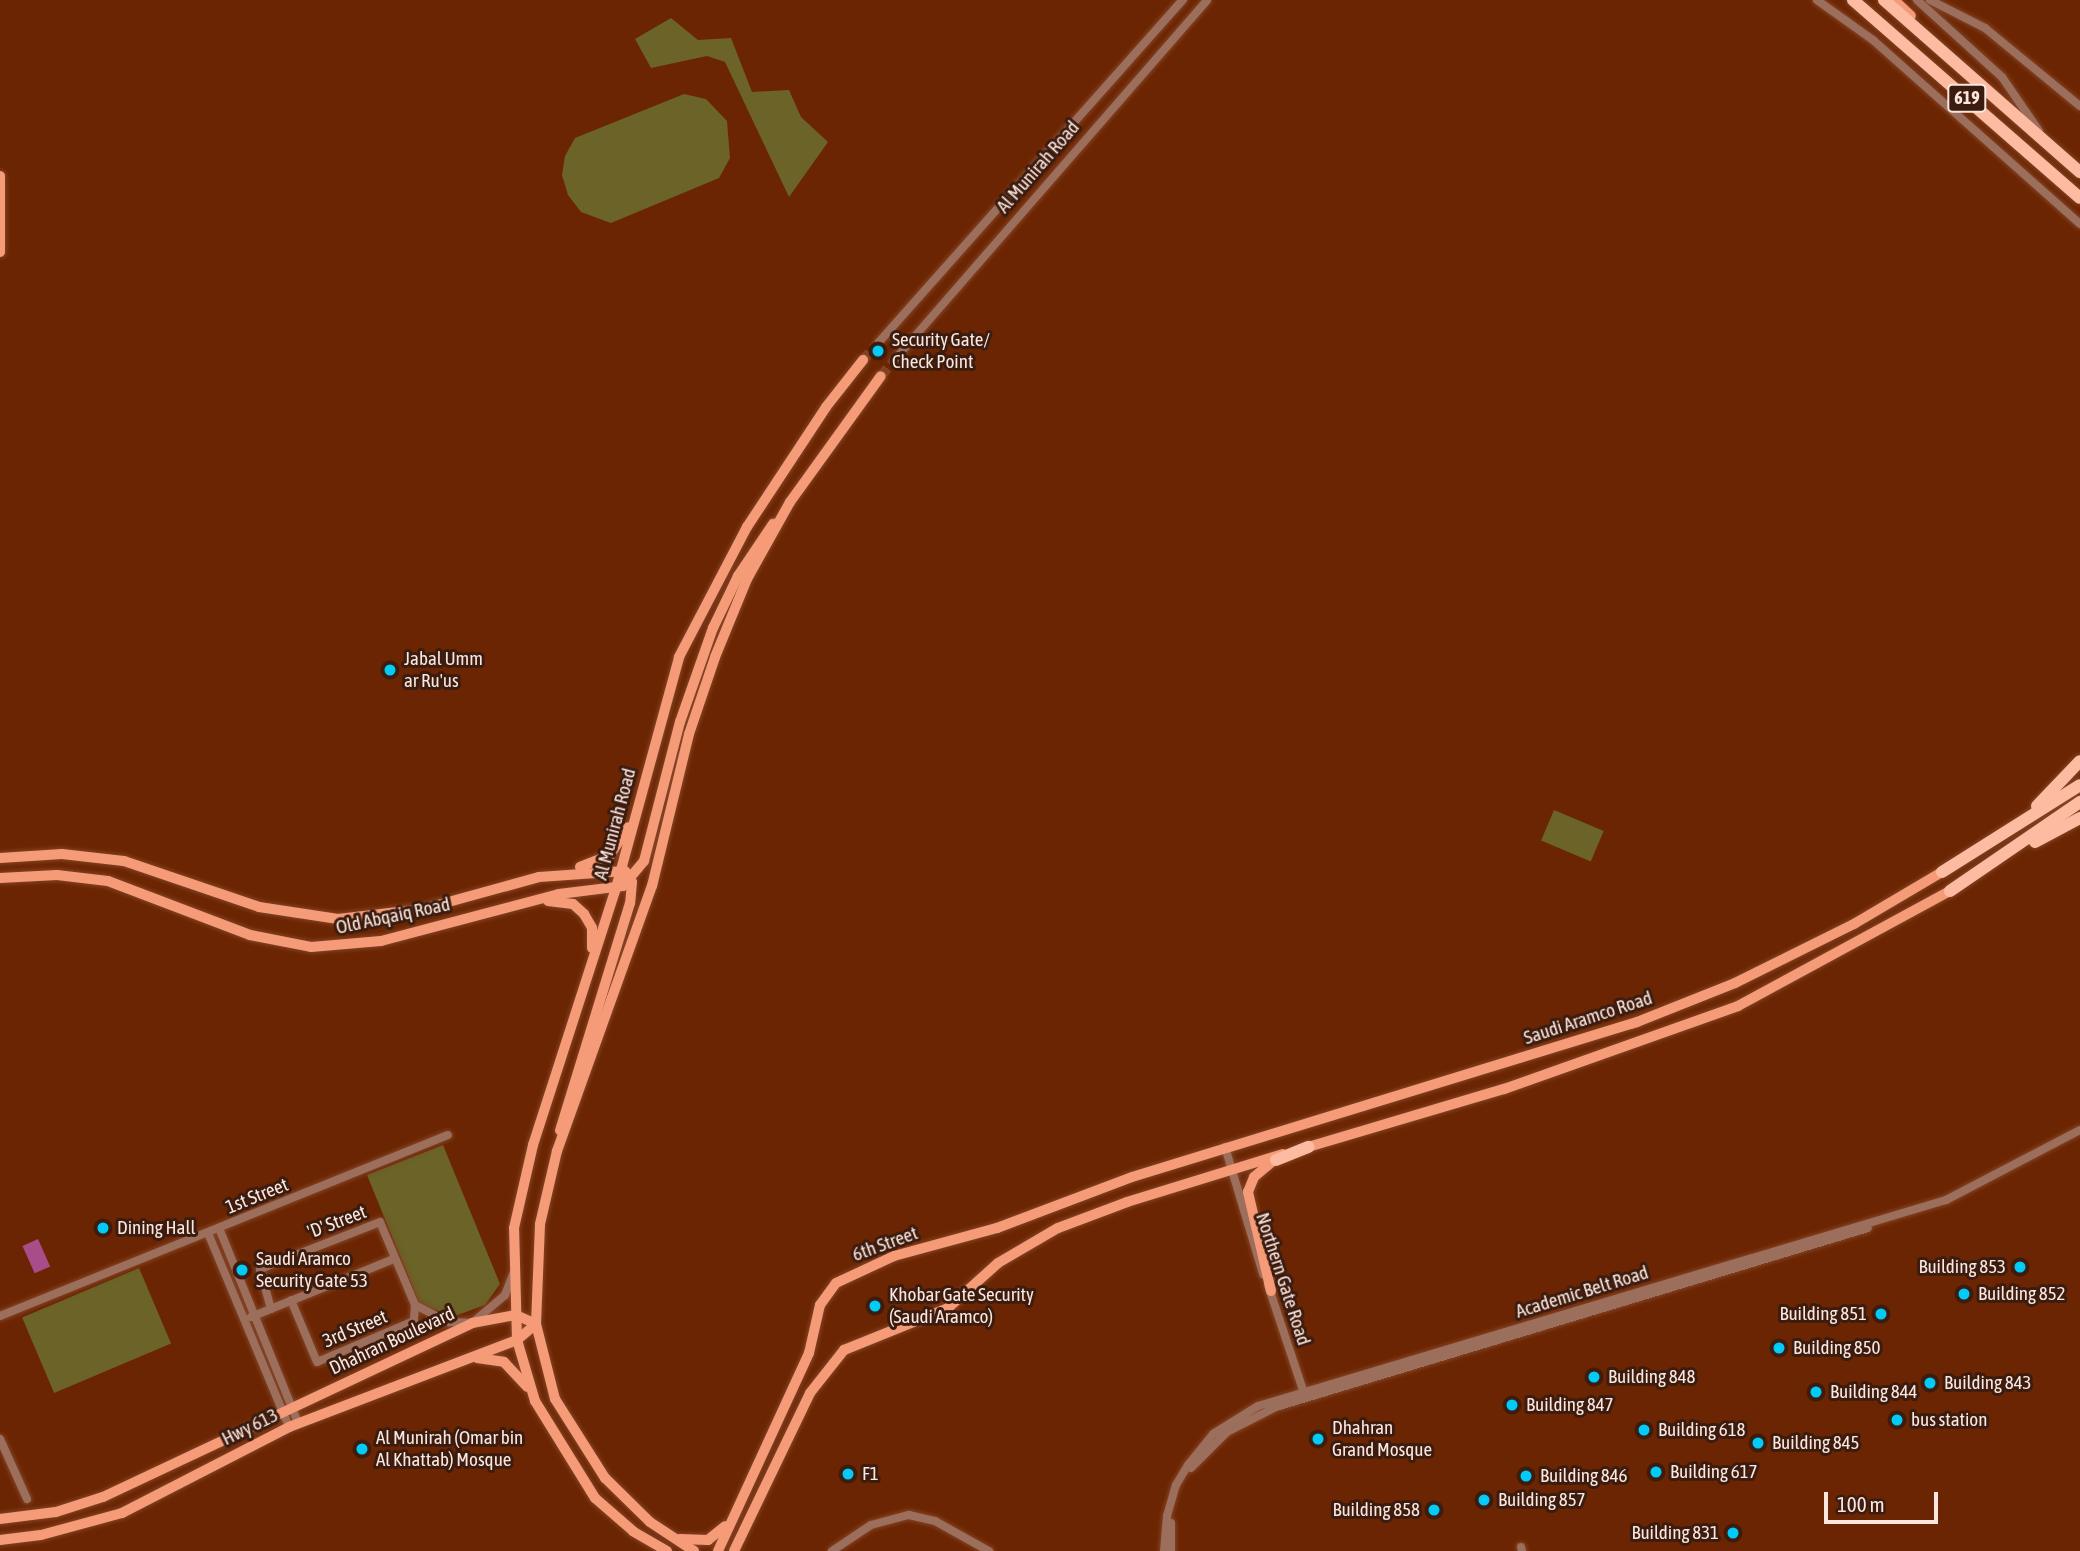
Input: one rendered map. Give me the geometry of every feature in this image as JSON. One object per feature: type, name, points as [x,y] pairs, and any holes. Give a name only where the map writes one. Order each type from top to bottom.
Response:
[{"type":"highway","name":"619","points":[[1853,0],[2080,200]]},
{"type":"highway","name":"619","points":[[1884,0],[2080,172]]},
{"type":"highway","points":[[2042,137],[2080,166]]},
{"type":"highway","points":[[1997,839],[2041,803],[2080,761]]},
{"type":"highway","points":[[1942,872],[2080,785]]},
{"type":"highway","points":[[1950,891],[2080,803]]},
{"type":"highway","points":[[1950,891],[2080,818]]},
{"type":"highway","points":[[1276,1160],[1308,1147]]},
{"type":"main road","points":[[1846,0],[1886,29]]},
{"type":"main road","points":[[1894,0],[1997,99]]},
{"type":"main road","points":[[0,176],[0,252]]},
{"type":"main road","name":"Al Munirah Road","points":[[517,1340],[514,1228],[533,1145],[616,888],[679,657],[711,590],[826,407],[863,360]]},
{"type":"main road","points":[[694,1551],[670,1537],[605,1478],[565,1421],[547,1376],[536,1324],[540,1224],[570,1085],[630,904],[632,880],[644,861],[680,722],[713,628],[758,543],[881,376]]},
{"type":"main road","points":[[557,1151],[652,886],[689,734],[715,657],[747,579],[790,502]]},
{"type":"main road","points":[[539,877],[610,855],[638,808]]},
{"type":"main road","points":[[0,851],[32,854]]},
{"type":"main road","name":"Old Abqaiq Road","points":[[0,858],[32,854],[124,861],[259,907],[338,919],[423,909],[539,877],[621,870]]},
{"type":"main road","points":[[621,870],[632,880]]},
{"type":"main road","name":"Saudi Aramco Road","points":[[1225,1147],[1637,1022],[1735,983],[1854,924],[1942,872]]},
{"type":"main road","name":"Old Abqaiq Road","points":[[0,878],[57,875],[107,881],[250,935],[312,947],[381,941],[530,901],[616,888],[632,880]]},
{"type":"main road","name":"Saudi Aramco Road","points":[[1233,1168],[1504,1089],[1738,1006],[1950,891]]},
{"type":"main road","points":[[530,901],[559,900],[578,908],[592,928],[591,964]]},
{"type":"main road","name":"6th Street","points":[[718,1551],[809,1353],[827,1293],[836,1283],[894,1256],[997,1228],[1063,1201],[1225,1147]]},
{"type":"main road","points":[[1271,1291],[1248,1192],[1262,1168],[1276,1160]]},
{"type":"main road","points":[[733,1551],[810,1393],[829,1364],[865,1338],[948,1308],[998,1263],[1058,1228],[1233,1168]]},
{"type":"main road","points":[[516,1315],[536,1324]]},
{"type":"main road","name":"Dhahran Boulevard","points":[[0,1519],[56,1512],[103,1497],[472,1323],[516,1315]]},
{"type":"main road","name":"Hwy 613","points":[[0,1540],[41,1535],[122,1513],[294,1425],[517,1340],[536,1324]]},
{"type":"main road","points":[[517,1340],[535,1401]]},
{"type":"main road","points":[[470,1358],[505,1362],[521,1377],[595,1498],[664,1550]]},
{"type":"main road","points":[[670,1537],[699,1542],[714,1538],[741,1503]]},
{"type":"main road","points":[[739,1551],[742,1533]]},
{"type":"street","name":"Al Munirah Road","points":[[878,342],[1183,0]]},
{"type":"street","name":"Al Munirah Road","points":[[896,358],[1207,0]]},
{"type":"street","points":[[1817,0],[1873,40],[2080,224]]},
{"type":"street","points":[[1917,0],[2002,77],[2042,137]]},
{"type":"street","points":[[1930,0],[1985,28],[2080,106]]},
{"type":"street","name":"Academic Belt Road","points":[[1171,1551],[1177,1494],[1196,1462],[1239,1424],[1305,1395],[1946,1200],[2080,1130]]},
{"type":"street","name":"1st Street","points":[[0,1316],[448,1136]]},
{"type":"street","name":"Academic Belt Road","points":[[1164,1551],[1176,1485],[1202,1446],[1244,1413],[1960,1201],[2080,1136]]},
{"type":"street","name":"Northern Gate Road","points":[[1225,1147],[1305,1395]]},
{"type":"street","name":"'D' Street","points":[[271,1308],[260,1269],[380,1222],[415,1304]]},
{"type":"street","points":[[219,1228],[255,1316],[286,1409]]},
{"type":"street","points":[[208,1233],[244,1321],[294,1425]]},
{"type":"street","points":[[244,1321],[394,1259]]},
{"type":"street","points":[[415,1304],[449,1322],[472,1323],[505,1295],[515,1271]]},
{"type":"street","name":"3rd Street","points":[[291,1300],[317,1362],[414,1321],[415,1304]]},
{"type":"street","points":[[0,1439],[27,1499]]},
{"type":"street","points":[[832,1551],[871,1525],[909,1515],[935,1521],[989,1551]]},
{"type":"shaded area","points":[[671,18],[698,40],[731,38],[752,92],[789,90],[801,117],[828,142],[789,197],[725,62],[707,56],[651,68],[635,39]]},
{"type":"shaded area","points":[[684,94],[706,99],[727,121],[730,158],[719,178],[611,223],[581,212],[568,195],[562,175],[565,156],[575,138]]},
{"type":"shaded area","points":[[1554,810],[1604,831],[1591,861],[1541,840]]},
{"type":"shaded area","points":[[443,1145],[500,1284],[485,1305],[455,1316],[420,1305],[367,1175]]},
{"type":"shaded area","points":[[38,1239],[50,1266],[35,1273],[22,1246]]},
{"type":"shaded area","points":[[139,1268],[171,1343],[54,1393],[22,1318]]},
{"type":"tunnel","points":[[863,360],[879,342]]},
{"type":"tunnel","points":[[881,376],[896,358]]},
{"type":"place","name":"Security Gate/ Check Point","points":[[878,351]]},
{"type":"place","name":"Jabal Umm ar Ru'us","points":[[390,670]]},
{"type":"place","name":"Dining Hall","points":[[103,1228]]},
{"type":"place","name":"Building 853","points":[[2020,1267]]},
{"type":"place","name":"Saudi Aramco Security Gate 53","points":[[242,1270]]},
{"type":"place","name":"Building 852","points":[[1964,1294]]},
{"type":"place","name":"Khobar Gate Security (Saudi Aramco)","points":[[875,1306]]},
{"type":"place","name":"Building 851","points":[[1881,1314]]},
{"type":"place","name":"Building 850","points":[[1779,1348]]},
{"type":"place","name":"Building 848","points":[[1594,1377]]},
{"type":"place","name":"Building 843","points":[[1930,1383]]},
{"type":"place","name":"Building 844","points":[[1816,1392]]},
{"type":"place","name":"Building 847","points":[[1512,1405]]},
{"type":"place","name":"bus station","points":[[1897,1420]]},
{"type":"place","name":"Building 618","points":[[1644,1430]]},
{"type":"place","name":"Dhahran Grand Mosque","points":[[1318,1439]]},
{"type":"place","name":"Building 845","points":[[1758,1443]]},
{"type":"place","name":"Al Munirah (Omar bin Al Khattab) Mosque","points":[[362,1449]]},
{"type":"place","name":"Building 617","points":[[1656,1472]]},
{"type":"place","name":"F1","points":[[848,1474]]},
{"type":"place","name":"Building 846","points":[[1526,1476]]},
{"type":"place","name":"Building 857","points":[[1484,1500]]},
{"type":"place","name":"Building 858","points":[[1434,1510]]},
{"type":"place","name":"Building 831","points":[[1733,1533]]}]
